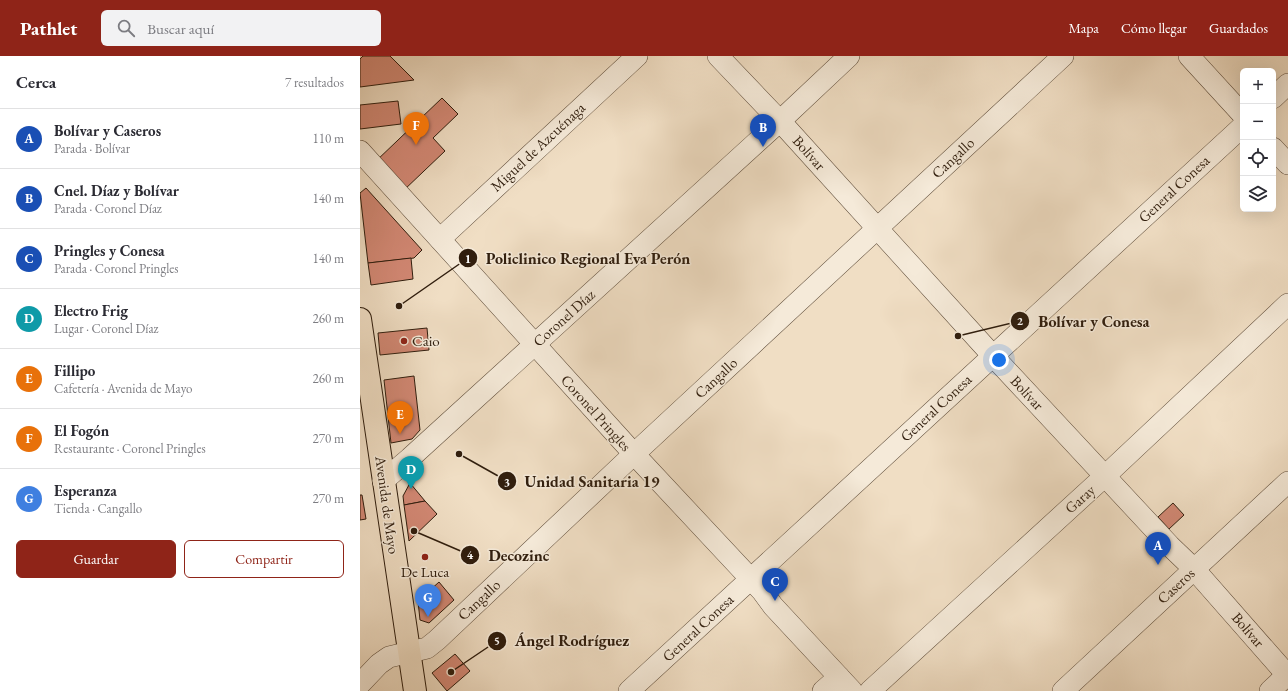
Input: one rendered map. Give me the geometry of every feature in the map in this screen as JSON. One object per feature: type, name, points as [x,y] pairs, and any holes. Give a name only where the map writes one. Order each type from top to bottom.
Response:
[{"type":"main road","name":"Avenida de Mayo","points":[[360,319],[364,376],[383,481],[415,691]]},
{"type":"street","name":"Miguel de Azcuénaga","points":[[440,239],[637,56]]},
{"type":"street","name":"Bolívar","points":[[718,56],[780,121],[993,356],[1170,546],[1194,569],[1288,675]]},
{"type":"street","name":"Coronel Díaz","points":[[383,481],[780,121],[849,56]]},
{"type":"street","name":"Cangallo","points":[[360,684],[379,664],[389,657],[427,648],[437,640],[634,454],[1063,56]]},
{"type":"street","points":[[1189,56],[1240,112]]},
{"type":"street","points":[[1276,95],[1288,84]]},
{"type":"street","name":"General Conesa","points":[[629,691],[1240,129]]},
{"type":"street","name":"Coronel Pringles","points":[[360,151],[534,345],[845,684]]},
{"type":"street","points":[[1276,151],[1288,164]]},
{"type":"street","name":"Garay","points":[[870,691],[1105,476],[1288,304]]},
{"type":"street","name":"Caseros","points":[[1063,691],[1288,482]]},
{"type":"street","points":[[1270,691],[1288,675]]},
{"type":"street","points":[[823,691],[845,684]]},
{"type":"building","points":[[363,56],[390,56],[414,80],[360,87],[360,59]]},
{"type":"building","points":[[442,98],[458,114],[433,138],[445,151],[403,191],[375,162]]},
{"type":"building","points":[[398,101],[401,124],[360,129],[360,105]]},
{"type":"building","points":[[366,188],[422,250],[414,258],[368,263],[360,193]]},
{"type":"building","points":[[411,258],[413,279],[371,285],[368,263]]},
{"type":"building","name":"Caio","points":[[427,328],[429,350],[380,355],[378,333]]},
{"type":"building","points":[[414,376],[420,430],[412,439],[391,443],[384,380]]},
{"type":"building","points":[[410,483],[425,501],[404,505],[403,496]]},
{"type":"building","points":[[360,495],[362,495],[366,519],[360,520]]},
{"type":"building","points":[[425,501],[437,514],[409,541],[404,505]]},
{"type":"building","points":[[1173,503],[1184,515],[1169,529],[1158,517]]},
{"type":"building","points":[[439,582],[454,600],[429,623],[420,620],[418,601]]},
{"type":"building","points":[[455,654],[470,671],[447,691],[432,673]]},
{"type":"place","name":"El Fogón","points":[[416,145]]},
{"type":"place","name":"Cnel. Díaz y Bolívar","points":[[763,147]]},
{"type":"place","name":"Policlinico Regional Eva Perón","points":[[399,306]]},
{"type":"place","name":"Bolívar y Conesa","points":[[958,336]]},
{"type":"place","name":"Caio","points":[[404,341]]},
{"type":"place","name":"Fillipo","points":[[400,434]]},
{"type":"place","name":"Unidad Sanitaria 19","points":[[459,454]]},
{"type":"place","name":"Electro Frig","points":[[411,489]]},
{"type":"place","name":"Decozinc","points":[[414,531]]},
{"type":"place","name":"De Luca","points":[[425,557]]},
{"type":"place","name":"Bolívar y Caseros","points":[[1158,565]]},
{"type":"place","name":"Pringles y Conesa","points":[[775,601]]},
{"type":"place","name":"Esperanza","points":[[428,617]]},
{"type":"place","name":"Ángel Rodríguez","points":[[451,672]]}]
